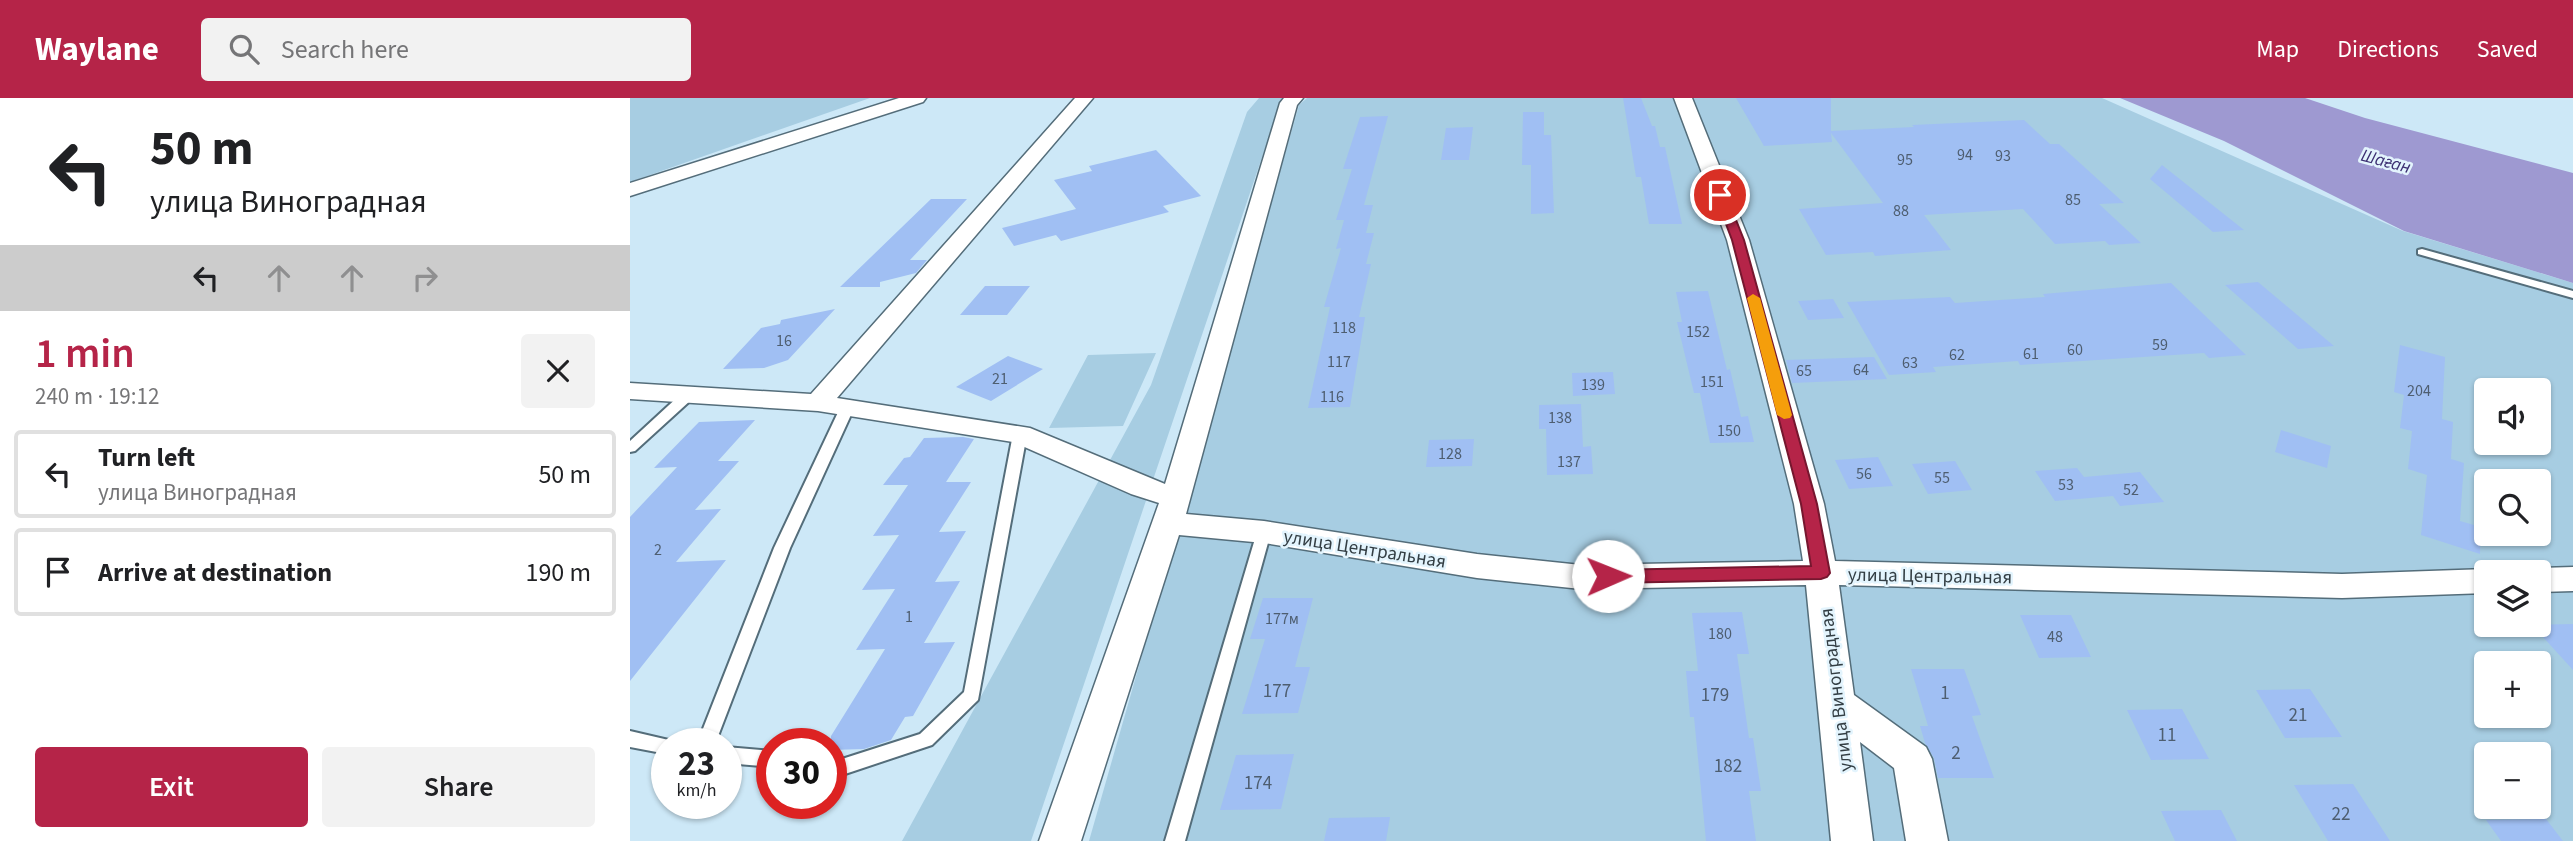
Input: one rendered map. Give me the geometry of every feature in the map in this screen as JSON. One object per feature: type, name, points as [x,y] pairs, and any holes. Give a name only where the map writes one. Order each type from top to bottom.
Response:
[{"type":"street","points":[[630,190],[917,98]]},
{"type":"street","points":[[818,403],[1084,98]]},
{"type":"street","points":[[1060,841],[1172,510],[1289,103],[1294,98]]},
{"type":"street","name":"улица Виноградная","points":[[1683,98],[1738,240],[1809,504],[1838,704],[1852,841]]},
{"type":"street","name":"улица Центральная","points":[[630,391],[848,406],[1020,434],[1142,487],[1172,510],[1264,532],[1477,566],[1581,577],[1821,573],[2342,586],[2474,581]]},
{"type":"street","points":[[2551,580],[2573,579]]},
{"type":"street","points":[[1838,704],[1912,759],[1927,841]]},
{"type":"lane","points":[[2422,252],[2573,295]]},
{"type":"lane","points":[[630,448],[692,395]]},
{"type":"lane","points":[[712,728],[782,548],[848,406]]},
{"type":"lane","points":[[847,765],[926,740],[972,695],[1020,434]]},
{"type":"lane","points":[[1175,841],[1264,532]]},
{"type":"lane","points":[[630,739],[651,743]]},
{"type":"shaded area","points":[[630,98],[870,98],[630,182]]},
{"type":"shaded area","points":[[1259,98],[1286,98],[1280,104],[1031,841],[902,841],[1151,385],[1247,112]]},
{"type":"shaded area","points":[[1307,98],[2102,98],[2403,231],[2573,283],[2573,841],[1089,841],[1299,105]]},
{"type":"shaded area","points":[[1156,353],[1123,426],[1049,428],[1088,355]]},
{"type":"water","name":"Шаған","points":[[2120,98],[2305,98],[2365,118],[2573,173],[2573,283],[2404,231],[2224,141]]},
{"type":"building","points":[[1623,98],[1641,98],[1652,126],[1655,126],[1660,147],[1665,147],[1682,224],[1649,224],[1641,177],[1636,177]]},
{"type":"building","points":[[1736,98],[1831,98],[1831,131],[2024,120],[2050,144],[2059,144],[2124,203],[2099,204],[2141,243],[2109,245],[2105,241],[2055,244],[2023,209],[1924,215],[1951,250],[1875,256],[1873,252],[1826,255],[1799,209],[1883,203],[1831,133],[1832,142],[1764,146]]},
{"type":"building","points":[[1523,112],[1544,112],[1544,135],[1551,135],[1554,213],[1531,214],[1531,165],[1522,165]]},
{"type":"building","points":[[1388,116],[1364,205],[1373,205],[1366,233],[1374,233],[1366,264],[1371,264],[1359,317],[1365,317],[1350,407],[1308,408],[1330,307],[1324,307],[1341,248],[1336,249],[1344,220],[1336,220],[1352,169],[1343,169],[1360,117]]},
{"type":"building","points":[[1473,127],[1469,160],[1441,160],[1446,128]]},
{"type":"building","points":[[1156,150],[1201,196],[1163,206],[1169,212],[1061,241],[1056,235],[1014,246],[1002,228],[1076,209],[1054,180],[1092,171],[1089,166]]},
{"type":"building","points":[[2162,165],[2244,230],[2213,232],[2150,179]]},
{"type":"building","points":[[931,199],[967,199],[910,260],[927,260],[916,273],[880,282],[880,287],[840,287]]},
{"type":"building","points":[[2258,282],[2334,346],[2298,349],[2225,285]]},
{"type":"building","points":[[2171,283],[2246,355],[2209,358],[2204,353],[2020,365],[2018,361],[1933,367],[1936,372],[1889,375],[1847,302],[1950,297],[1955,303],[2045,297],[2043,294]]},
{"type":"building","points":[[985,286],[1030,286],[1007,315],[960,315]]},
{"type":"building","points":[[1708,291],[1741,417],[1748,416],[1754,442],[1710,443],[1700,393],[1694,393],[1677,322],[1682,322],[1676,292]]},
{"type":"building","points":[[1833,299],[1844,318],[1808,320],[1798,301]]},
{"type":"building","points":[[835,309],[788,360],[764,368],[723,369],[761,328],[780,324],[781,320]]},
{"type":"building","points":[[2400,345],[2445,357],[2442,419],[2453,422],[2451,459],[2464,463],[2460,521],[2474,525],[2474,546],[2480,546],[2480,554],[2421,535],[2427,475],[2408,469],[2412,431],[2400,428],[2404,395],[2394,392]]},
{"type":"building","points":[[1008,356],[1043,369],[991,401],[956,387]]},
{"type":"building","points":[[1874,357],[1887,379],[1792,383],[1786,360]]},
{"type":"building","points":[[1613,372],[1615,394],[1573,396],[1572,373]]},
{"type":"building","points":[[1581,404],[1583,447],[1591,446],[1593,474],[1547,475],[1546,429],[1539,429],[1539,405]]},
{"type":"building","points":[[755,420],[718,461],[739,461],[695,510],[721,509],[676,562],[726,560],[630,681],[630,517],[677,467],[654,468],[699,422]]},
{"type":"building","points":[[2281,430],[2331,446],[2327,468],[2275,452]]},
{"type":"building","points":[[924,438],[974,439],[946,482],[971,482],[939,532],[966,531],[935,582],[960,581],[924,643],[955,642],[913,716],[905,717],[891,740],[864,749],[847,750],[847,728],[836,728],[885,649],[856,650],[895,589],[862,590],[899,535],[873,536],[908,485],[883,485]]},
{"type":"building","points":[[1474,439],[1472,466],[1426,467],[1429,440]]},
{"type":"building","points":[[1878,457],[1893,486],[1849,489],[1835,460]]},
{"type":"building","points":[[1955,461],[1972,490],[1928,494],[1912,464]]},
{"type":"building","points":[[2077,468],[2084,477],[2140,472],[2164,502],[2120,506],[2113,496],[2055,501],[2035,471]]},
{"type":"building","points":[[1263,598],[1313,598],[1295,667],[1310,667],[1298,713],[1242,714],[1265,639],[1250,639]]},
{"type":"building","points":[[1742,612],[1749,654],[1737,654],[1749,738],[1753,738],[1761,791],[1749,791],[1756,841],[1706,841],[1694,717],[1690,717],[1686,671],[1698,671],[1692,613]]},
{"type":"building","points":[[2020,615],[2071,615],[2091,657],[2039,658]]},
{"type":"building","points":[[2573,624],[2573,670],[2543,637],[2551,637],[2551,625]]},
{"type":"building","points":[[1911,669],[1964,669],[1981,715],[1972,716],[1994,778],[1938,778],[1934,758],[1925,743],[1920,726],[1928,726]]},
{"type":"building","points":[[2310,689],[2342,737],[2285,738],[2256,690]]},
{"type":"building","points":[[2182,709],[2209,759],[2151,760],[2127,710]]},
{"type":"building","points":[[1294,754],[1281,809],[1220,810],[1236,755]]},
{"type":"building","points":[[2353,784],[2390,841],[2328,841],[2294,785]]},
{"type":"building","points":[[2221,810],[2237,841],[2175,841],[2161,811]]},
{"type":"building","points":[[1390,817],[1386,841],[1324,841],[1329,818]]},
{"type":"building","points":[[2546,819],[2563,841],[2501,841],[2486,820]]},
{"type":"slow traffic","points":[[1753,298],[1784,415]]},
{"type":"route","points":[[1608,576],[1821,573],[1809,504],[1738,240],[1720,195]]}]
